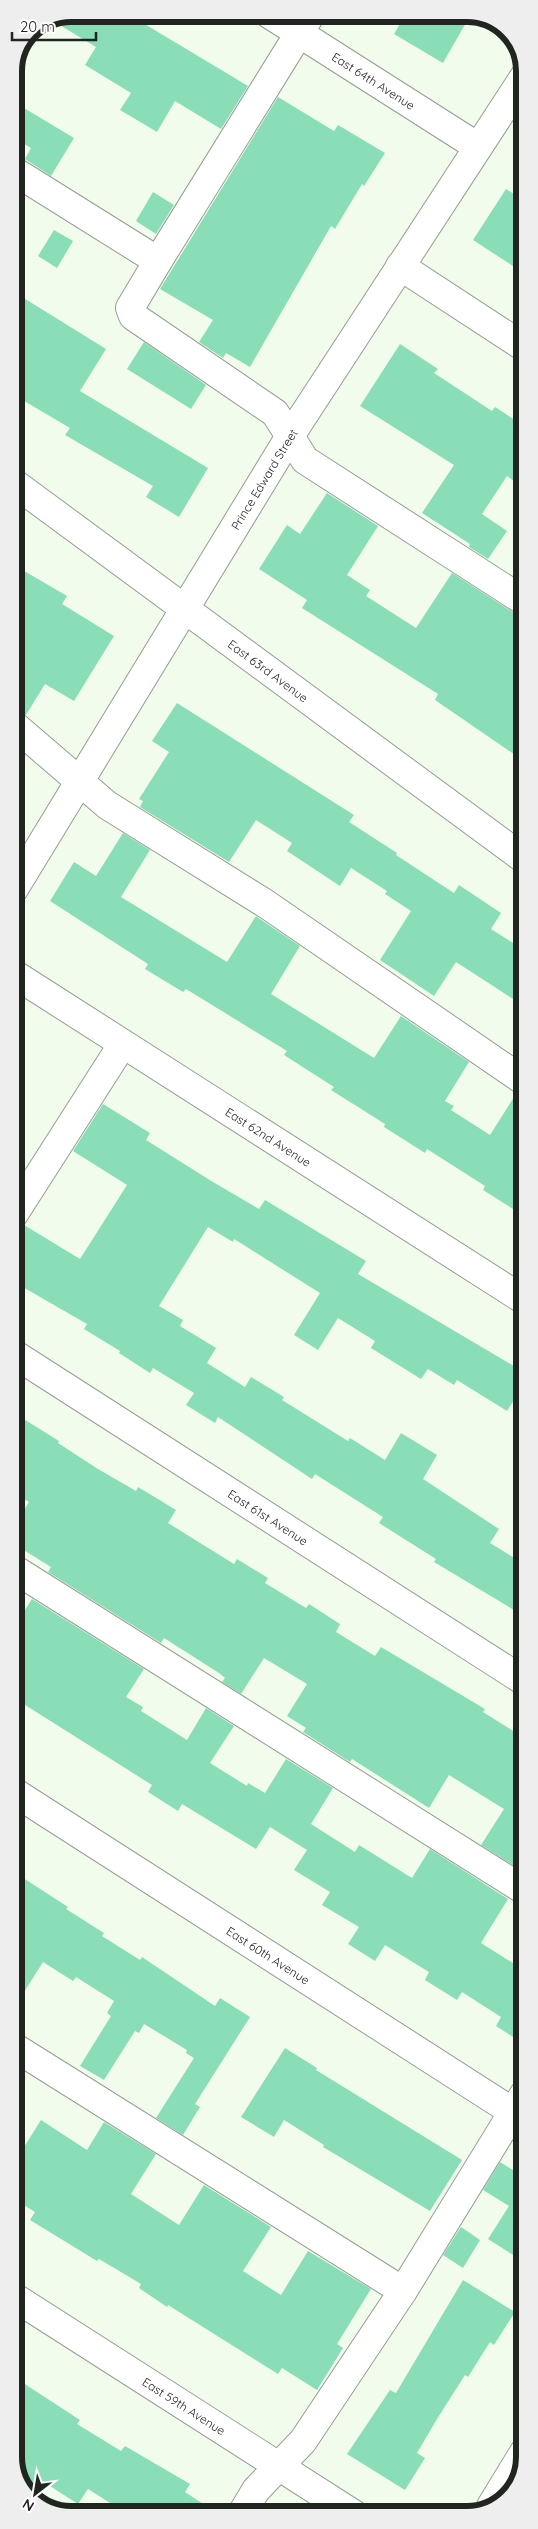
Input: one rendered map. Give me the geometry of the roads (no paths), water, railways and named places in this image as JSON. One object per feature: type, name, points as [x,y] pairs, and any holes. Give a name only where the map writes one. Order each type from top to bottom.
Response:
[{"type":"street","name":"East 64th Avenue","points":[[305,24],[478,146]]},
{"type":"street","points":[[305,24],[130,308],[133,316],[275,414],[305,460],[516,596]]},
{"type":"street","name":"Prince Edward Street","points":[[22,876],[290,436],[478,146],[516,96]]},
{"type":"street","points":[[22,176],[158,261]]},
{"type":"street","points":[[400,266],[516,342]]},
{"type":"street","name":"East 63rd Avenue","points":[[22,489],[516,853]]},
{"type":"street","points":[[22,732],[107,805],[266,904],[516,1076]]},
{"type":"street","name":"East 62nd Avenue","points":[[22,979],[516,1295]]},
{"type":"street","points":[[22,1201],[122,1044]]},
{"type":"street","name":"East 61st Avenue","points":[[22,1359],[516,1676]]},
{"type":"street","points":[[22,1574],[516,1885]]},
{"type":"street","name":"East 60th Avenue","points":[[22,1797],[516,2105]]},
{"type":"street","points":[[22,2052],[403,2291]]},
{"type":"street","points":[[246,2506],[256,2490],[303,2441],[516,2116]]},
{"type":"street","name":"East 59th Avenue","points":[[22,2303],[341,2506]]},
{"type":"street","points":[[497,2495],[514,2468]]}]
